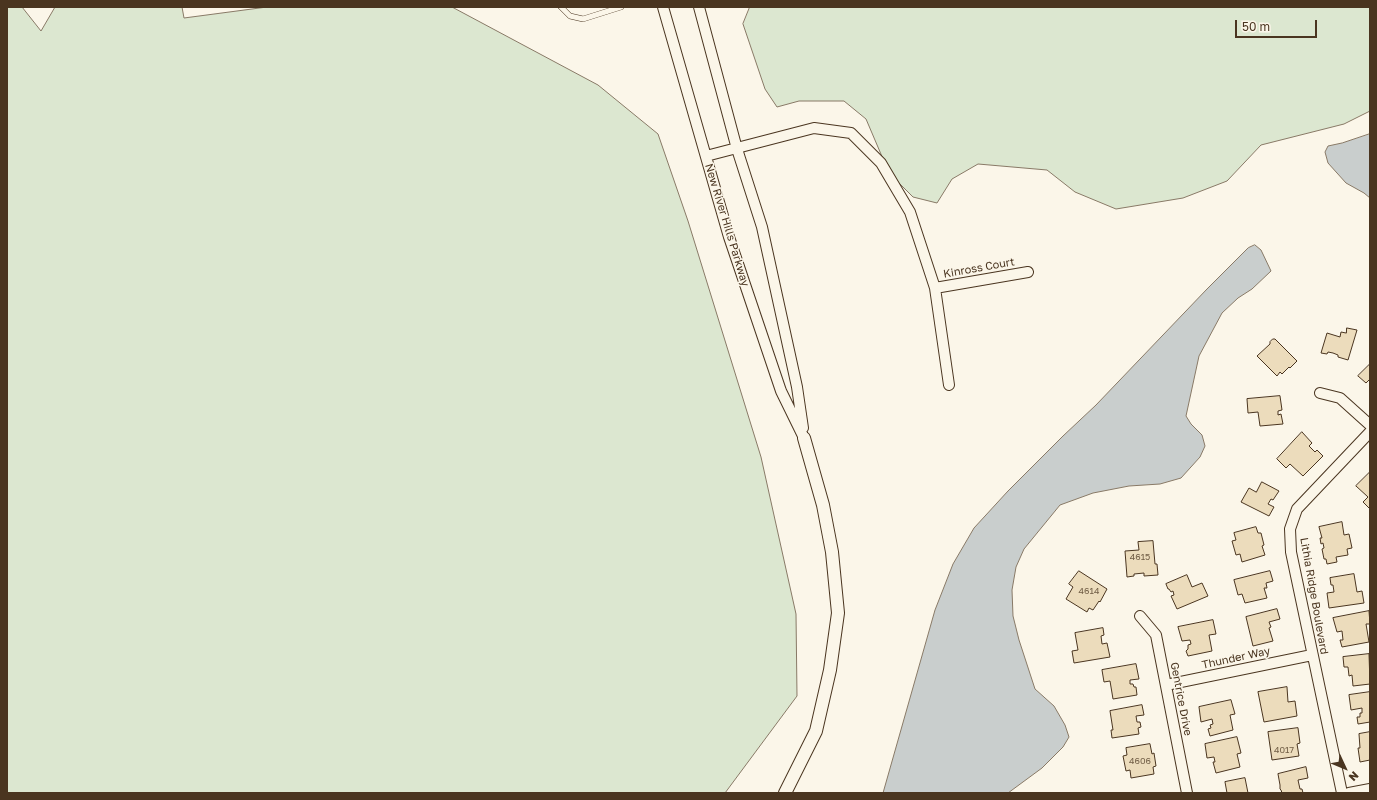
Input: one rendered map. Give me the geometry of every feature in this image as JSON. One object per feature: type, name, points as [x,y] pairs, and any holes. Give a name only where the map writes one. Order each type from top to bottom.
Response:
[{"type":"street","name":"New River Hills Parkway","points":[[663,7],[728,236],[781,391],[804,438]]},
{"type":"street","name":"New River Hills Parkway","points":[[699,7],[737,149],[762,227],[798,387],[804,438],[823,505],[832,552],[838,613],[830,670],[816,731],[785,793]]},
{"type":"street","points":[[706,156],[814,128],[851,133],[881,163],[910,212],[935,288],[949,385]]},
{"type":"street","name":"Kinross Court","points":[[935,288],[1028,272]]},
{"type":"street","points":[[1320,392],[1340,398],[1370,425]]},
{"type":"street","name":"Lithia Ridge Boulevard","points":[[1342,793],[1291,552],[1290,529],[1297,509],[1370,432]]},
{"type":"street","name":"Gentrice Drive","points":[[1140,616],[1156,635],[1186,793]]},
{"type":"street","name":"Thunder Way","points":[[1166,685],[1312,655]]},
{"type":"street","points":[[1349,793],[1370,789]]},
{"type":"lane","points":[[561,7],[570,16],[583,19],[621,7]]},
{"type":"green space","points":[[7,7],[22,7],[41,31],[55,7],[182,7],[184,18],[267,7],[452,7],[598,85],[658,134],[688,221],[761,457],[796,614],[797,696],[725,793],[7,793]]},
{"type":"green space","points":[[750,7],[1370,7],[1370,111],[1344,124],[1261,145],[1227,181],[1183,198],[1116,209],[1075,192],[1047,170],[978,164],[952,179],[937,203],[913,197],[889,173],[866,119],[844,101],[799,101],[777,107],[765,89],[743,24]]},
{"type":"shaded area","points":[[1370,134],[1370,198],[1346,183],[1328,163],[1325,152],[1328,146]]},
{"type":"shaded area","points":[[1255,245],[1261,250],[1271,271],[1252,289],[1238,298],[1222,313],[1199,356],[1186,416],[1191,424],[1202,435],[1205,446],[1200,457],[1181,478],[1160,484],[1129,486],[1093,493],[1060,505],[1024,549],[1016,567],[1012,590],[1013,616],[1019,640],[1035,689],[1054,706],[1065,725],[1069,737],[1063,747],[1042,768],[1008,793],[883,793],[935,610],[953,564],[974,528],[1008,491],[1096,405],[1207,289],[1248,248]]},
{"type":"building","points":[[1347,328],[1357,330],[1348,360],[1338,357],[1338,355],[1333,353],[1321,353],[1327,333],[1340,337],[1341,332],[1346,333]]},
{"type":"building","points":[[1273,339],[1275,339],[1297,361],[1282,374],[1280,372],[1277,376],[1257,356],[1270,344]]},
{"type":"building","points":[[1370,364],[1370,379],[1366,383],[1358,376]]},
{"type":"building","points":[[1280,396],[1282,410],[1278,411],[1278,415],[1281,414],[1283,424],[1260,426],[1258,412],[1248,413],[1247,399]]},
{"type":"building","points":[[1302,432],[1312,443],[1309,446],[1315,452],[1317,450],[1323,456],[1303,476],[1290,464],[1286,468],[1277,459]]},
{"type":"building","points":[[1370,472],[1370,509],[1363,502],[1368,497],[1356,486]]},
{"type":"building","points":[[1262,482],[1279,491],[1273,500],[1271,499],[1268,504],[1274,507],[1269,516],[1241,502],[1249,488],[1256,492]]},
{"type":"building","points":[[1342,522],[1344,535],[1349,534],[1352,548],[1347,549],[1348,555],[1336,557],[1337,562],[1327,564],[1326,559],[1324,559],[1322,549],[1324,548],[1323,543],[1321,544],[1320,538],[1322,538],[1319,527]]},
{"type":"building","points":[[1256,527],[1258,533],[1261,533],[1264,545],[1262,546],[1265,555],[1242,562],[1240,554],[1236,555],[1232,541],[1236,540],[1234,533]]},
{"type":"building","points":[[1153,541],[1155,564],[1157,564],[1158,575],[1144,576],[1144,573],[1134,574],[1134,576],[1127,577],[1125,551],[1139,550],[1138,542]]},
{"type":"building","points":[[1079,571],[1107,589],[1100,602],[1099,601],[1093,610],[1089,608],[1087,612],[1066,599],[1073,587],[1069,584]]},
{"type":"building","points":[[1270,571],[1273,581],[1266,583],[1267,588],[1264,588],[1267,598],[1245,603],[1242,594],[1238,595],[1234,580]]},
{"type":"building","points":[[1354,574],[1357,592],[1362,591],[1364,603],[1329,608],[1327,593],[1334,592],[1330,578]]},
{"type":"building","points":[[1187,575],[1192,587],[1202,583],[1208,596],[1177,609],[1171,596],[1174,595],[1173,591],[1171,592],[1168,589],[1166,584]]},
{"type":"building","points":[[1277,609],[1280,619],[1269,622],[1271,627],[1269,628],[1273,641],[1253,646],[1246,617]]},
{"type":"building","points":[[1369,611],[1370,624],[1366,624],[1369,642],[1342,647],[1340,640],[1343,640],[1342,631],[1337,632],[1333,618]]},
{"type":"building","points":[[1213,620],[1216,634],[1209,635],[1212,651],[1188,656],[1186,651],[1188,649],[1188,645],[1191,644],[1190,640],[1182,641],[1178,627]]},
{"type":"building","points":[[1103,628],[1104,635],[1101,636],[1102,644],[1107,643],[1110,657],[1074,663],[1072,651],[1078,650],[1075,633]]},
{"type":"building","points":[[1369,654],[1370,684],[1353,686],[1352,675],[1349,676],[1348,667],[1344,667],[1343,657]]},
{"type":"building","points":[[1136,664],[1139,679],[1130,680],[1130,684],[1133,684],[1134,687],[1136,687],[1137,695],[1113,699],[1110,681],[1104,682],[1102,670]]},
{"type":"building","points":[[1287,687],[1288,702],[1295,701],[1297,716],[1264,722],[1258,692]]},
{"type":"building","points":[[1370,692],[1370,722],[1358,724],[1357,717],[1360,717],[1362,708],[1351,710],[1349,695]]},
{"type":"building","points":[[1231,700],[1235,714],[1230,715],[1233,730],[1210,736],[1208,729],[1211,728],[1210,725],[1213,724],[1212,719],[1201,722],[1199,707]]},
{"type":"building","points":[[1142,705],[1144,715],[1136,716],[1137,722],[1140,722],[1141,727],[1138,728],[1139,734],[1112,738],[1111,730],[1113,730],[1110,711]]},
{"type":"building","points":[[1298,728],[1300,743],[1297,744],[1299,756],[1272,760],[1268,732]]},
{"type":"building","points":[[1370,732],[1370,760],[1360,762],[1358,748],[1360,748],[1359,734]]},
{"type":"building","points":[[1237,737],[1241,753],[1237,754],[1240,767],[1216,773],[1213,762],[1215,762],[1214,757],[1207,758],[1205,744]]},
{"type":"building","points":[[1150,744],[1152,754],[1154,753],[1156,766],[1153,767],[1154,774],[1131,778],[1130,770],[1126,771],[1123,756],[1127,755],[1126,748]]},
{"type":"building","points":[[1306,767],[1308,778],[1298,780],[1300,789],[1302,789],[1303,793],[1282,793],[1278,774]]},
{"type":"building","points":[[1245,778],[1248,793],[1227,793],[1225,782]]}]
